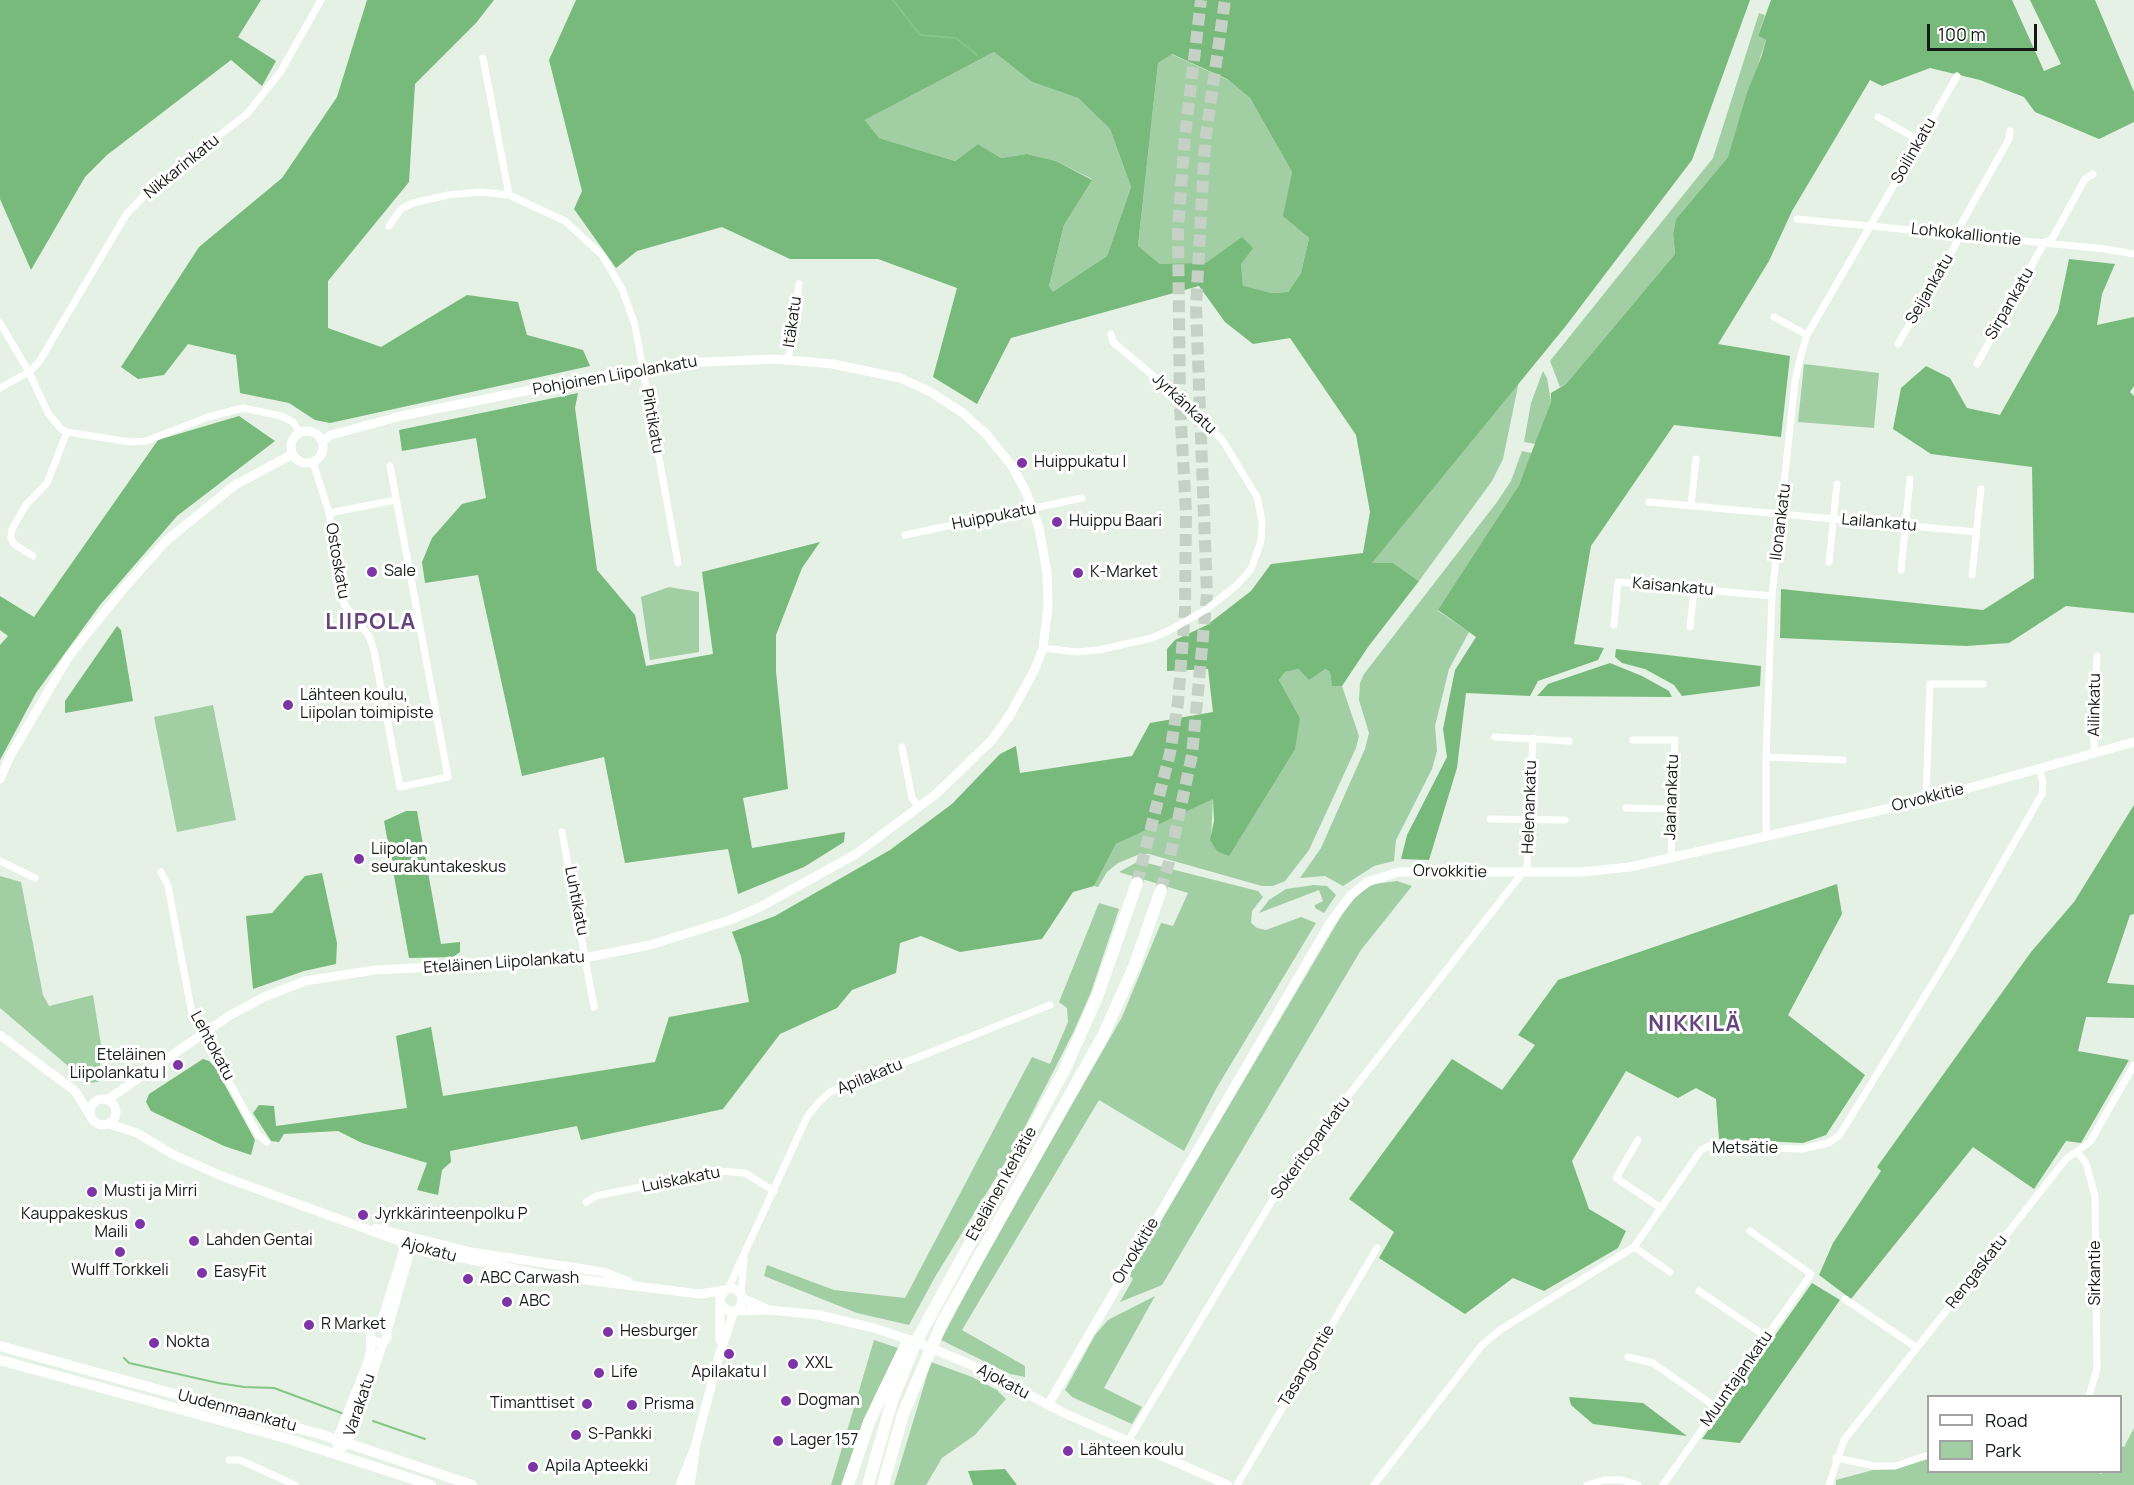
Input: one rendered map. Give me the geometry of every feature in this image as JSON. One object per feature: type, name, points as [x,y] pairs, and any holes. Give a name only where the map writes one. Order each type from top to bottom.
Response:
[{"type":"highway","name":"Eteläinen kehätie","points":[[868,1485],[883,1427],[915,1344],[1045,1109],[1078,1042],[1101,986],[1137,882]]},
{"type":"highway","name":"Eteläinen kehätie","points":[[883,1485],[903,1414],[942,1321],[1103,1036],[1134,967],[1161,890]]},
{"type":"highway","points":[[848,1485],[869,1422],[913,1330],[1003,1183]]},
{"type":"main road","name":"Uudenmaankatu","points":[[0,1346],[344,1436],[472,1485]]},
{"type":"main road","name":"Uudenmaankatu","points":[[0,1360],[338,1454],[431,1485]]},
{"type":"street","name":"Nikkarinkatu","points":[[0,388],[29,372],[39,362],[126,215],[153,186],[247,114],[281,71],[321,0]]},
{"type":"street","points":[[483,58],[509,195]]},
{"type":"street","name":"Soilinkatu","points":[[1871,226],[1958,76]]},
{"type":"street","points":[[1878,117],[1920,141]]},
{"type":"street","name":"Seijankatu","points":[[1898,344],[1956,244],[1958,234],[2009,139],[2010,131]]},
{"type":"street","name":"Sirpankatu","points":[[1977,364],[2044,243],[2052,238],[2085,179],[2093,174]]},
{"type":"street","name":"Pihtikatu","points":[[389,226],[401,209],[413,203],[448,195],[480,192],[509,195],[565,221],[602,255],[629,306],[678,563]]},
{"type":"street","name":"Lohkokalliontie","points":[[1797,219],[2134,254]]},
{"type":"street","name":"Ilonankatu","points":[[1766,836],[1766,757],[1772,596],[1795,381],[1807,335],[1871,226]]},
{"type":"street","name":"Itäkatu","points":[[788,360],[799,284]]},
{"type":"street","points":[[1774,317],[1807,335]]},
{"type":"street","points":[[0,323],[29,372],[48,413],[61,429],[67,432],[130,441],[146,441],[208,417],[243,408],[281,416],[293,422],[300,433]]},
{"type":"street","name":"Jyrkänkatu","points":[[1043,648],[1077,652],[1099,650],[1142,641],[1172,629],[1207,609],[1238,584],[1251,569],[1261,541],[1262,520],[1257,497],[1223,441],[1189,406],[1113,342],[1111,334]]},
{"type":"street","name":"Pohjoinen Liipolankatu","points":[[322,441],[331,435],[402,416],[642,368],[718,359],[788,360],[873,372],[900,378],[929,391],[963,413],[987,435],[1012,466],[1033,509]]},
{"type":"street","points":[[33,556],[14,544],[11,538],[12,529],[26,505],[47,483],[67,432]]},
{"type":"street","points":[[312,432],[322,441],[322,453],[313,462],[302,462],[293,454],[292,446],[300,433],[312,432]]},
{"type":"street","points":[[0,779],[10,756],[69,656],[124,588],[167,540],[235,484],[293,454]]},
{"type":"street","points":[[1691,506],[1696,459]]},
{"type":"street","name":"Ostoskatu","points":[[313,462],[329,513],[344,604],[369,636],[374,651],[399,788],[448,777],[390,466]]},
{"type":"street","points":[[1901,570],[1910,479]]},
{"type":"street","points":[[1829,562],[1837,484]]},
{"type":"street","points":[[1972,575],[1981,489]]},
{"type":"street","name":"Huippukatu","points":[[905,535],[1082,498]]},
{"type":"street","points":[[329,513],[396,500]]},
{"type":"street","name":"Lailankatu","points":[[1649,502],[1977,532]]},
{"type":"street","name":"Eteläinen Liipolankatu","points":[[103,1100],[133,1084],[203,1032],[264,997],[326,976],[375,970],[549,963],[650,945],[730,920],[759,908],[848,859],[919,807],[992,740],[1025,690],[1043,648],[1048,606],[1044,549],[1033,509]]},
{"type":"street","name":"Kaisankatu","points":[[1614,625],[1618,582],[1772,596]]},
{"type":"street","points":[[1690,627],[1694,589]]},
{"type":"street","name":"Ailinkatu","points":[[2096,753],[2093,733],[2097,656]]},
{"type":"street","points":[[1926,800],[1930,684],[1983,684]]},
{"type":"street","points":[[1495,737],[1569,741]]},
{"type":"street","name":"Helenankatu","points":[[1522,873],[1527,867],[1533,738]]},
{"type":"street","name":"Jaanankatu","points":[[1633,740],[1675,740],[1671,859]]},
{"type":"street","name":"Orvokkitie","points":[[1048,1405],[1330,923],[1350,896],[1376,878],[1400,872],[1522,873],[1612,870],[1671,859],[1926,800],[2134,742]]},
{"type":"street","points":[[902,747],[912,798],[919,807]]},
{"type":"street","points":[[1766,757],[1843,760]]},
{"type":"street","name":"Metsätie","points":[[1374,1485],[1482,1345],[1500,1330],[1634,1247],[1701,1150],[1709,1146],[1802,1149],[1828,1143],[1839,1136],[1945,963],[2042,794],[2043,782],[2039,769]]},
{"type":"street","points":[[1626,808],[1672,809]]},
{"type":"street","points":[[1490,819],[1565,820]]},
{"type":"street","name":"Luhtikatu","points":[[562,832],[587,958],[594,1007]]},
{"type":"street","points":[[0,861],[35,878]]},
{"type":"street","name":"Lehtokatu","points":[[161,872],[168,886],[192,1014],[258,1135],[267,1142]]},
{"type":"street","name":"Sokeritopankatu","points":[[1128,1441],[1291,1169],[1522,873]]},
{"type":"street","name":"Apilakatu","points":[[726,1289],[744,1257],[807,1117],[830,1092],[1050,1005]]},
{"type":"street","points":[[0,1035],[75,1091],[103,1100],[116,1111],[109,1124],[97,1124],[75,1091]]},
{"type":"street","name":"Rengaskatu","points":[[1829,1485],[1836,1458],[1844,1440],[2066,1159],[2078,1153],[2090,1142],[2134,1065]]},
{"type":"street","name":"Eteläinen Liipolankatu","points":[[116,1111],[133,1084]]},
{"type":"street","points":[[90,1115],[92,1106],[103,1100]]},
{"type":"street","name":"Ajokatu","points":[[116,1111],[137,1133]]},
{"type":"street","name":"Ajokatu","points":[[109,1124],[137,1133],[174,1155],[224,1177],[411,1241],[603,1272],[639,1286],[700,1294],[736,1310],[769,1310],[819,1315],[891,1333],[948,1355],[1048,1405],[1228,1485]]},
{"type":"street","points":[[1638,1140],[1616,1178],[1661,1208]]},
{"type":"street","name":"Sirkantie","points":[[2078,1153],[2086,1163],[2096,1196],[2097,1369],[2089,1395]]},
{"type":"street","name":"Luiskakatu","points":[[586,1202],[596,1196],[719,1171],[746,1173],[774,1191]]},
{"type":"street","name":"Muuntajankatu","points":[[1663,1485],[1810,1274],[1750,1231]]},
{"type":"street","points":[[411,1241],[387,1338],[382,1343],[371,1340],[370,1331],[382,1320],[411,1241]]},
{"type":"street","points":[[1634,1247],[1670,1272]]},
{"type":"street","name":"Tasangontie","points":[[1237,1485],[1377,1248]]},
{"type":"street","name":"Apilakatu","points":[[742,1296],[744,1257]]},
{"type":"street","points":[[718,1356],[721,1303],[726,1289]]},
{"type":"street","name":"Ajokatu","points":[[700,1294],[735,1289],[742,1296],[769,1310]]},
{"type":"street","points":[[1699,1291],[1767,1337]]},
{"type":"street","points":[[690,1485],[695,1447],[718,1356],[742,1296]]},
{"type":"street","points":[[1845,1299],[1917,1348]]},
{"type":"street","points":[[375,1326],[382,1326],[387,1331]]},
{"type":"street","name":"Varakatu","points":[[338,1454],[368,1362],[371,1340]]},
{"type":"street","name":"Varakatu","points":[[356,1401],[382,1343]]},
{"type":"street","points":[[1628,1357],[1653,1363],[1717,1408]]},
{"type":"street","points":[[680,1485],[695,1447]]},
{"type":"street","points":[[1836,1458],[1875,1466],[1895,1466],[1927,1456]]},
{"type":"street","points":[[229,1460],[240,1460],[294,1485]]},
{"type":"street","points":[[1587,1485],[1604,1480],[1622,1480],[1638,1485]]},
{"type":"green space","points":[[0,0],[261,0],[238,37],[276,61],[262,86],[231,60],[107,155],[85,177],[31,270],[0,199]]},
{"type":"green space","points":[[367,0],[494,0],[476,23],[415,84],[409,182],[328,281],[328,328],[381,347],[467,295],[518,302],[527,335],[583,350],[590,366],[330,423],[315,420],[289,403],[240,393],[236,355],[188,344],[164,375],[138,379],[121,367],[199,247],[282,178],[337,97]]},
{"type":"green space","points":[[576,0],[1750,0],[1692,160],[1565,327],[1372,563],[1393,563],[1419,581],[1368,647],[1342,686],[1332,686],[1330,672],[1325,669],[1309,680],[1299,669],[1285,672],[1279,680],[1300,718],[1295,749],[1229,856],[1217,851],[1210,840],[1214,821],[1213,799],[1116,844],[1094,886],[1073,892],[1042,939],[960,952],[921,936],[900,943],[896,973],[852,990],[837,1008],[780,1034],[723,1109],[581,1140],[577,1126],[450,1151],[451,1162],[442,1170],[438,1195],[417,1190],[427,1163],[362,1143],[338,1131],[284,1134],[279,1142],[271,1141],[253,1113],[259,1105],[274,1106],[276,1126],[407,1108],[396,1036],[431,1027],[443,1096],[655,1062],[669,1017],[749,1002],[741,956],[732,932],[775,916],[890,850],[952,804],[1000,754],[1016,746],[1020,773],[1132,756],[1150,723],[1213,712],[1208,669],[1167,671],[1167,649],[1175,640],[1207,625],[1251,591],[1271,564],[1363,553],[1370,512],[1356,435],[1290,338],[1253,344],[1225,322],[1199,286],[1011,338],[977,404],[933,377],[957,288],[878,259],[790,259],[722,227],[637,251],[616,268],[574,209],[582,191],[549,60]],"holes":[[[994,52],[1032,82],[1078,98],[1110,129],[1131,187],[1107,256],[1053,292],[1049,286],[1064,225],[1092,180],[1056,161],[1027,154],[1001,158],[978,144],[955,161],[879,138],[865,120]],[[1172,54],[1227,79],[1250,98],[1292,172],[1283,216],[1309,238],[1301,273],[1288,292],[1272,293],[1243,286],[1241,264],[1253,248],[1242,237],[1206,263],[1160,264],[1138,246],[1158,63]]]},
{"type":"green space","points":[[1771,0],[2012,0],[2044,71],[2061,64],[2030,0],[2095,0],[2134,92],[2134,122],[2099,139],[2035,112],[2024,97],[1980,80],[1930,68],[1882,86],[1870,80],[1792,211],[1769,261],[1718,344],[1790,356],[1781,437],[1674,425],[1591,546],[1574,644],[1604,648],[1598,660],[1538,681],[1530,696],[1466,693],[1457,768],[1429,860],[1401,859],[1407,835],[1447,757],[1443,729],[1455,670],[1476,637],[1438,610],[1519,485],[1551,402],[1551,393],[1566,384],[1675,254],[1673,234],[1676,219],[1728,157],[1747,93],[1762,55],[1766,40],[1758,36]]},
{"type":"green space","points":[[1759,13],[1765,15],[1758,36],[1766,40],[1728,157],[1676,219],[1673,234],[1675,254],[1566,384],[1560,387],[1550,361],[1713,158]]},
{"type":"green space","points":[[994,52],[1032,82],[1078,98],[1110,129],[1131,187],[1107,256],[1053,293],[1049,286],[1064,225],[1092,179],[1056,161],[1027,154],[1001,158],[978,144],[955,161],[879,138],[865,120]]},
{"type":"green space","points":[[1171,54],[1228,80],[1250,98],[1292,172],[1284,216],[1309,238],[1301,273],[1288,292],[1272,293],[1243,287],[1241,264],[1160,264],[1138,246],[1158,63]]},
{"type":"green space","points":[[2069,259],[2115,264],[2102,294],[2097,325],[2134,317],[2134,386],[2130,392],[2134,396],[2134,613],[2066,606],[2009,643],[1966,646],[1780,638],[1781,589],[1983,610],[2034,578],[2032,467],[1931,454],[1893,429],[1901,388],[1926,366],[1950,378],[1967,408],[2000,415],[2058,312]]},
{"type":"green space","points":[[1804,364],[1879,373],[1874,428],[1798,422]]},
{"type":"green space","points":[[1543,371],[1547,378],[1551,402],[1536,444],[1524,442],[1531,403]]},
{"type":"green space","points":[[1519,381],[1503,459],[1492,481],[1419,581],[1393,563],[1371,564]]},
{"type":"green space","points":[[578,393],[575,408],[597,570],[635,615],[646,666],[713,654],[702,572],[820,542],[802,568],[776,635],[776,672],[788,789],[743,798],[752,848],[845,832],[844,842],[804,867],[738,894],[728,849],[625,863],[604,757],[522,776],[478,575],[425,583],[422,562],[432,538],[462,504],[486,498],[476,438],[402,451],[399,430]]},
{"type":"green space","points":[[239,416],[275,441],[177,516],[100,605],[36,693],[0,760],[0,645],[8,636],[0,630],[0,596],[34,617],[158,440]]},
{"type":"green space","points":[[1522,451],[1532,453],[1519,485],[1438,611],[1469,632],[1449,669],[1435,726],[1437,751],[1432,769],[1396,840],[1394,861],[1374,866],[1343,886],[1325,876],[1300,878],[1321,848],[1365,749],[1369,733],[1359,700],[1360,683],[1364,674],[1497,502],[1511,481]]},
{"type":"green space","points":[[669,587],[699,592],[699,652],[650,660],[641,597]]},
{"type":"green space","points":[[117,626],[121,630],[133,701],[65,713],[65,701]]},
{"type":"green space","points":[[1616,649],[1761,666],[1760,686],[1682,696],[1674,685],[1645,669],[1622,663],[1615,657]]},
{"type":"green space","points":[[1610,663],[1642,676],[1669,691],[1672,697],[1537,696],[1548,684]]},
{"type":"green space","points":[[1299,669],[1325,669],[1330,672],[1332,685],[1342,686],[1359,736],[1356,748],[1309,850],[1285,881],[1273,886],[1262,886],[1149,854],[1140,854],[1118,863],[1107,872],[1098,887],[1094,886],[1116,844],[1213,798],[1211,840],[1300,718],[1279,680],[1285,672]]},
{"type":"green space","points":[[213,705],[236,820],[177,832],[154,717]]},
{"type":"green space","points":[[2134,805],[2134,914],[2130,915],[2107,983],[2134,985],[2134,1018],[2086,1017],[2078,1051],[2129,1060],[2081,1143],[2066,1141],[2034,1189],[1973,1147],[1851,1299],[1819,1275],[1833,1243],[1881,1171],[1877,1167],[2031,952],[2074,902]]},
{"type":"green space","points":[[406,811],[417,811],[441,944],[460,942],[460,952],[453,957],[409,958],[384,821]]},
{"type":"green space","points":[[1139,861],[1258,891],[1263,897],[1252,911],[1251,923],[1257,928],[1266,930],[1301,917],[1316,923],[1216,1089],[1184,1151],[1099,1100],[962,1330],[1025,1366],[1025,1377],[1010,1374],[941,1340],[988,1251],[1122,1017],[1161,923],[1173,926],[1188,893],[1119,872]]},
{"type":"green space","points":[[322,873],[337,943],[336,964],[304,971],[253,989],[246,916],[272,913],[305,876]]},
{"type":"green space","points":[[0,876],[21,882],[43,995],[49,1006],[93,995],[102,1051],[98,1082],[88,1083],[0,1008]]},
{"type":"green space","points":[[1397,881],[1412,886],[1361,950],[1162,1285],[1120,1302],[1133,1279],[1129,1275],[1343,913],[1359,893],[1374,884]]},
{"type":"green space","points":[[1837,884],[1842,914],[1788,1015],[1865,1075],[1826,1135],[1803,1143],[1719,1139],[1716,1099],[1696,1088],[1678,1098],[1626,1071],[1572,1161],[1589,1209],[1626,1231],[1618,1248],[1544,1291],[1513,1278],[1465,1314],[1379,1258],[1394,1232],[1349,1199],[1452,1059],[1502,1090],[1535,1045],[1518,1035],[1558,980]]},
{"type":"green space","points":[[1314,885],[1327,886],[1336,895],[1324,913],[1315,908],[1315,905],[1323,901],[1319,890],[1259,913],[1269,900],[1286,889]]},
{"type":"green space","points":[[1099,903],[1119,909],[1091,992],[1074,1031],[1014,1148],[935,1277],[909,1325],[857,1313],[764,1276],[767,1265],[834,1290],[905,1298],[1032,1057],[1050,1064],[1068,1022],[1067,1008],[1059,1002]]},
{"type":"green space","points":[[203,1059],[215,1067],[255,1140],[251,1155],[224,1146],[151,1111],[146,1102],[149,1094]]},
{"type":"green space","points":[[1812,1283],[1840,1300],[1740,1443],[1702,1439]]},
{"type":"green space","points":[[1155,1296],[1104,1388],[1142,1407],[1132,1424],[1072,1397],[1065,1390],[1095,1335],[1108,1320]]},
{"type":"green space","points":[[874,1340],[898,1348],[865,1417],[841,1485],[831,1485]]},
{"type":"green space","points":[[931,1362],[972,1377],[997,1390],[1006,1399],[975,1435],[942,1458],[926,1485],[894,1485]]},
{"type":"green space","points":[[1569,1397],[1643,1403],[1687,1436],[1593,1424],[1571,1405]]},
{"type":"green space","points":[[2134,1428],[2134,1485],[1836,1485],[1836,1480],[1873,1470],[1895,1469],[1927,1459],[1927,1473],[2122,1473],[2122,1446],[2124,1447]]},
{"type":"green space","points":[[1005,1469],[1017,1485],[973,1485],[968,1471]]},
{"type":"waterway","points":[[893,0],[920,35],[956,38],[977,55]]},
{"type":"waterway","points":[[124,1358],[129,1363],[218,1383],[274,1388],[344,1414]]},
{"type":"waterway","points":[[373,1421],[425,1439]]},
{"type":"tunnel","points":[[1137,883],[1170,753],[1178,703],[1185,611],[1186,511],[1180,407],[1178,229],[1185,136],[1201,0]]},
{"type":"tunnel","points":[[1161,890],[1192,755],[1207,594],[1196,307],[1205,142],[1225,0]]},
{"type":"place","name":"Huippukatu I","points":[[1022,463]]},
{"type":"place","name":"Huippu Baari","points":[[1057,522]]},
{"type":"place","name":"Sale","points":[[372,572]]},
{"type":"place","name":"K-Market","points":[[1078,573]]},
{"type":"place","name":"Lähteen koulu, Liipolan toimipiste","points":[[288,705]]},
{"type":"place","name":"Liipolan seurakuntakeskus","points":[[359,859]]},
{"type":"place","name":"Eteläinen Liipolankatu I","points":[[178,1065]]},
{"type":"place","name":"Musti ja Mirri","points":[[92,1192]]},
{"type":"place","name":"Jyrkkärinteenpolku P","points":[[363,1215]]},
{"type":"place","name":"Kauppakeskus Maili","points":[[140,1224]]},
{"type":"place","name":"Lahden Gentai","points":[[194,1241]]},
{"type":"place","name":"Wulff Torkkeli","points":[[120,1252]]},
{"type":"place","name":"EasyFit","points":[[202,1273]]},
{"type":"place","name":"ABC Carwash","points":[[468,1279]]},
{"type":"place","name":"ABC","points":[[507,1302]]},
{"type":"place","name":"R Market","points":[[309,1325]]},
{"type":"place","name":"Hesburger","points":[[608,1332]]},
{"type":"place","name":"Nokta","points":[[154,1343]]},
{"type":"place","name":"Apilakatu I","points":[[729,1354]]},
{"type":"place","name":"XXL","points":[[793,1364]]},
{"type":"place","name":"Life","points":[[599,1373]]},
{"type":"place","name":"Dogman","points":[[786,1401]]},
{"type":"place","name":"Timanttiset","points":[[587,1404]]},
{"type":"place","name":"Prisma","points":[[632,1405]]},
{"type":"place","name":"S-Pankki","points":[[576,1435]]},
{"type":"place","name":"Lager 157","points":[[778,1441]]},
{"type":"place","name":"Lähteen koulu","points":[[1068,1451]]},
{"type":"place","name":"Apila Apteekki","points":[[533,1467]]},
{"type":"district","name":"LIIPOLA","points":[[371,623]]},
{"type":"district","name":"NIKKILÄ","points":[[1695,1025]]}]
